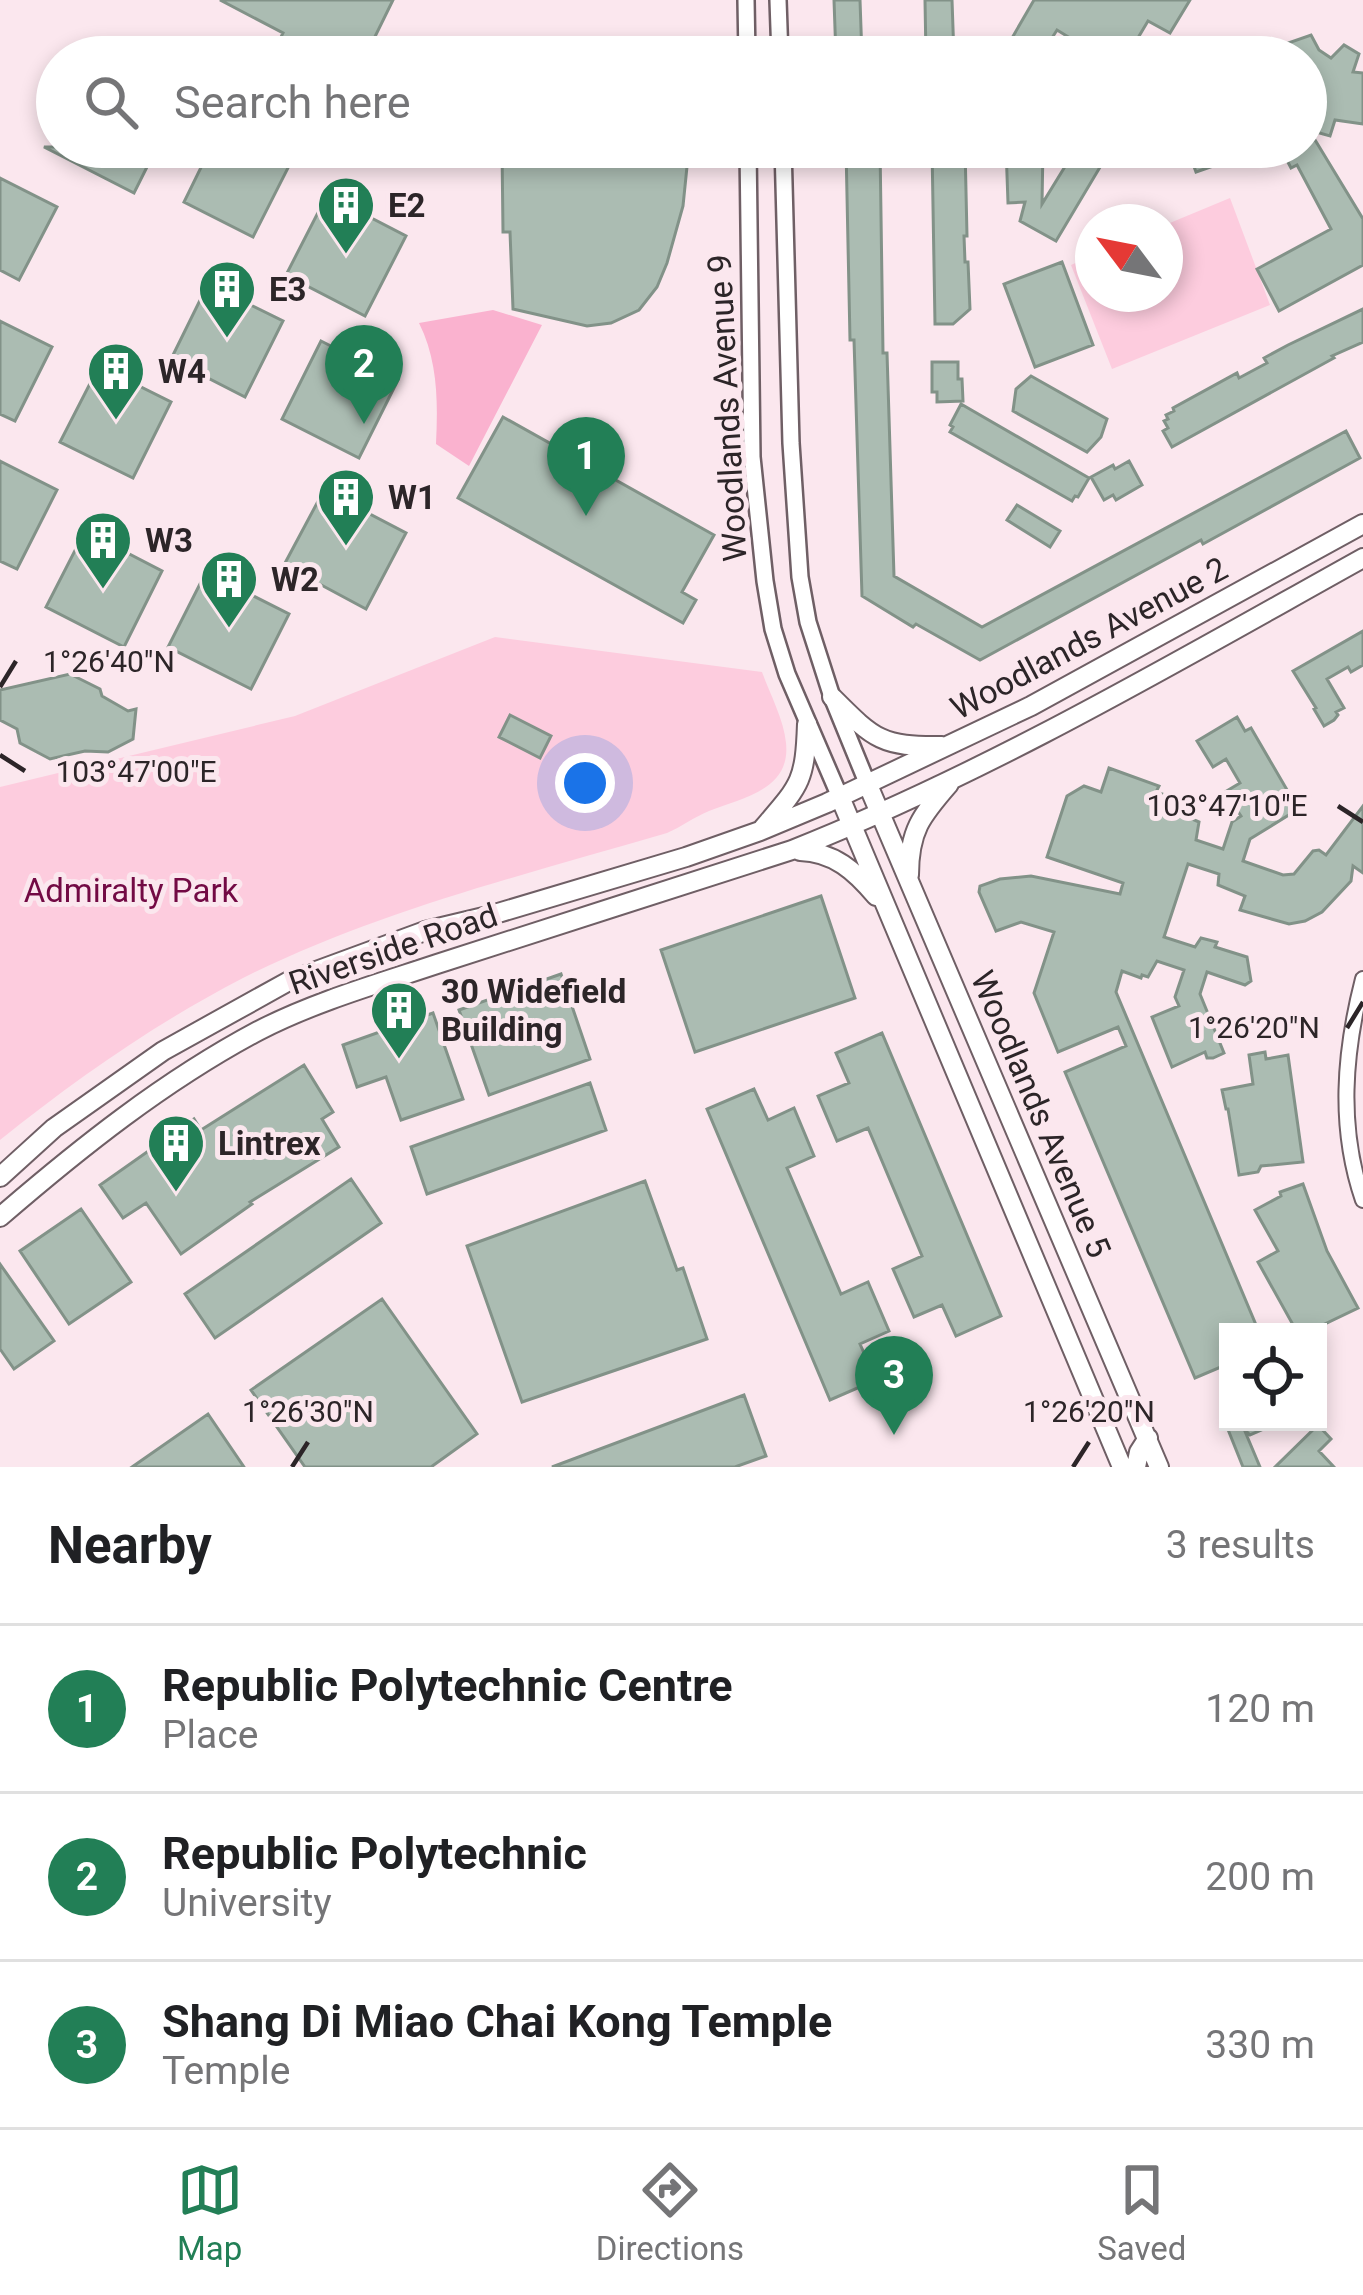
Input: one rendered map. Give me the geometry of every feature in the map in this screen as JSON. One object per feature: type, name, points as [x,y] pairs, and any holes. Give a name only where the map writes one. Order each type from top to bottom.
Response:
[{"type":"main road","points":[[746,0],[747,36]]},
{"type":"main road","points":[[778,0],[779,36]]},
{"type":"main road","name":"Woodlands Avenue 9","points":[[748,168],[752,437],[773,629],[787,674],[840,797]]},
{"type":"main road","name":"Woodlands Avenue 9","points":[[784,168],[796,535],[808,622],[832,698],[868,784]]},
{"type":"main road","name":"Woodlands Avenue 2","points":[[840,797],[1031,706],[1363,524]]},
{"type":"main road","name":"Woodlands Avenue 2","points":[[852,826],[1088,712],[1363,558]]},
{"type":"main road","points":[[832,698],[881,741],[950,746]]},
{"type":"main road","points":[[760,832],[802,776],[807,724]]},
{"type":"main road","points":[[909,884],[909,849],[915,826],[956,776]]},
{"type":"main road","name":"Woodlands Avenue 5","points":[[868,784],[1159,1467]]},
{"type":"main road","name":"Woodlands Avenue 5","points":[[840,797],[1122,1467]]},
{"type":"main road","name":"Riverside Road","points":[[0,1177],[54,1129],[163,1051],[295,978],[425,931],[760,832],[840,797]]},
{"type":"main road","name":"Riverside Road","points":[[0,1217],[153,1096],[277,1022],[506,940],[792,850],[852,826]]},
{"type":"main road","points":[[792,850],[815,851],[854,870],[887,908]]},
{"type":"main road","points":[[1136,1467],[1148,1438]]},
{"type":"street","points":[[1363,979],[1350,1029],[1345,1089],[1350,1147],[1363,1200]]},
{"type":"green space","points":[[1230,198],[1270,305],[1112,369],[1090,312],[1183,312],[1183,218]]},
{"type":"green space","name":"Admiralty Park","points":[[495,637],[762,672],[785,734],[781,772],[762,790],[667,833],[398,914],[243,978],[117,1053],[0,1140],[0,787],[295,716]]},
{"type":"shaded area","points":[[493,310],[542,325],[469,466],[436,444],[433,367],[419,323]]},
{"type":"building","points":[[220,0],[393,0],[375,36],[283,33]]},
{"type":"building","points":[[834,0],[860,0],[861,36],[835,36]]},
{"type":"building","points":[[925,0],[952,0],[953,36],[926,36]]},
{"type":"building","points":[[1034,0],[1190,0],[1170,33],[1148,21],[1139,36],[1067,36],[1057,30],[1053,36],[1013,36]]},
{"type":"building","points":[[1344,45],[1359,54],[1353,72],[1363,73],[1363,124],[1335,120],[1330,136],[1327,55],[1331,58]]},
{"type":"building","points":[[1327,160],[1363,219],[1363,265],[1279,311],[1257,269],[1331,229],[1299,168],[1327,168]]},
{"type":"building","points":[[85,168],[146,168],[134,193]]},
{"type":"building","points":[[201,168],[288,168],[253,237],[184,202]]},
{"type":"building","points":[[502,168],[687,168],[683,206],[657,287],[639,310],[611,323],[587,326],[513,309],[510,232],[503,232]]},
{"type":"building","points":[[846,168],[880,168],[894,576],[982,627],[1346,431],[1360,458],[980,660],[862,596],[854,340],[850,340]]},
{"type":"building","points":[[932,168],[965,168],[964,236],[970,309],[953,324],[935,324]]},
{"type":"building","points":[[1007,168],[1043,168],[1042,204],[1064,168],[1099,168],[1056,241],[1020,221],[1025,202],[1008,203]]},
{"type":"building","points":[[0,178],[57,207],[19,280],[0,270]]},
{"type":"building","name":"E2","points":[[327,195],[406,236],[365,316],[286,275]]},
{"type":"building","points":[[1062,262],[1075,297],[1075,312],[1081,312],[1093,345],[1035,367],[1004,284]]},
{"type":"building","name":"E3","points":[[208,284],[283,321],[245,397],[171,359]]},
{"type":"building","points":[[1363,309],[1363,342],[1172,447],[1163,431],[1168,428],[1166,415],[1173,408],[1237,373],[1239,378],[1267,363],[1264,358]]},
{"type":"building","points":[[0,321],[52,347],[15,421],[0,414]]},
{"type":"building","points":[[321,341],[398,380],[359,458],[282,419]]},
{"type":"building","points":[[932,362],[958,362],[963,401],[937,402],[937,392],[932,392]]},
{"type":"building","name":"W4","points":[[99,366],[171,402],[133,478],[60,442]]},
{"type":"building","points":[[1031,376],[1107,419],[1101,437],[1087,452],[1013,411],[1016,389]]},
{"type":"building","points":[[961,404],[1089,478],[1078,497],[1072,501],[950,432]]},
{"type":"building","points":[[503,417],[714,535],[682,592],[696,600],[683,623],[458,498]]},
{"type":"building","points":[[0,461],[57,490],[17,569],[0,561]]},
{"type":"building","points":[[1129,461],[1142,485],[1116,500],[1113,495],[1104,500],[1091,477]]},
{"type":"building","name":"W1","points":[[324,490],[406,533],[366,609],[284,565]]},
{"type":"building","points":[[1017,505],[1060,531],[1050,547],[1007,520]]},
{"type":"building","name":"W3","points":[[85,531],[162,571],[124,647],[46,607]]},
{"type":"building","name":"W2","points":[[206,572],[289,614],[251,689],[168,647]]},
{"type":"building","points":[[1363,631],[1363,665],[1327,679],[1344,708],[1324,726],[1293,671]]},
{"type":"building","points":[[70,674],[128,711],[136,709],[133,739],[108,752],[85,751],[50,759],[20,743],[17,729],[0,720],[0,690]]},
{"type":"building","points":[[510,715],[551,736],[540,758],[499,737]]},
{"type":"building","points":[[1237,717],[1245,731],[1251,728],[1290,795],[1294,792],[1305,805],[1250,839],[1243,861],[1283,875],[1294,874],[1313,851],[1326,855],[1363,806],[1363,873],[1353,866],[1351,881],[1322,912],[1289,924],[1240,910],[1245,896],[1218,885],[1219,874],[1188,864],[1164,937],[1195,947],[1201,938],[1247,957],[1251,981],[1245,985],[1207,972],[1200,994],[1224,1053],[1213,1058],[1205,1052],[1172,1067],[1152,1017],[1179,1006],[1175,997],[1184,970],[1157,961],[1148,977],[1122,971],[1116,992],[1255,1323],[1219,1323],[1219,1368],[1195,1378],[1065,1072],[1126,1046],[1118,1027],[1058,1052],[1034,993],[1054,932],[1021,922],[996,931],[979,892],[980,886],[1000,879],[1031,876],[1120,894],[1123,883],[1047,857],[1067,796],[1084,786],[1101,792],[1109,768],[1159,786],[1156,792],[1180,800],[1176,812],[1199,822],[1196,840],[1223,849],[1232,822],[1241,816],[1225,792],[1240,783],[1226,759],[1213,767],[1197,741]]},
{"type":"building","points":[[821,896],[855,998],[695,1052],[661,950]]},
{"type":"building","points":[[561,974],[590,1059],[489,1095],[459,1010]]},
{"type":"building","name":"30 Widefield Building","points":[[433,1013],[463,1099],[401,1120],[386,1077],[357,1087],[343,1045]]},
{"type":"building","points":[[882,1033],[1001,1316],[956,1336],[942,1305],[914,1317],[893,1269],[922,1256],[868,1128],[837,1141],[818,1096],[849,1083],[836,1053]]},
{"type":"building","points":[[1265,1052],[1266,1059],[1288,1055],[1303,1162],[1261,1166],[1258,1172],[1239,1175],[1222,1090],[1253,1084],[1249,1055]]},
{"type":"building","points":[[304,1065],[333,1112],[322,1119],[339,1147],[250,1202],[181,1254],[146,1203],[123,1218],[100,1185],[194,1119],[201,1130]]},
{"type":"building","points":[[590,1083],[606,1130],[427,1194],[411,1147]]},
{"type":"building","points":[[754,1089],[768,1120],[794,1108],[814,1156],[787,1168],[841,1294],[868,1282],[889,1331],[860,1344],[876,1380],[830,1400],[707,1109]]},
{"type":"building","points":[[351,1179],[381,1223],[215,1338],[185,1294]]},
{"type":"building","points":[[645,1181],[707,1339],[522,1402],[467,1246]]},
{"type":"building","points":[[1303,1184],[1327,1251],[1358,1308],[1327,1323],[1292,1323],[1258,1262],[1278,1251],[1255,1210],[1281,1196],[1280,1192]]},
{"type":"building","points":[[81,1209],[131,1282],[69,1324],[20,1251]]},
{"type":"building","points":[[0,1264],[54,1341],[14,1369],[0,1349]]},
{"type":"building","points":[[382,1299],[477,1434],[431,1467],[305,1467],[251,1390]]},
{"type":"building","points":[[744,1395],[766,1456],[735,1467],[552,1467]]},
{"type":"building","points":[[208,1414],[244,1467],[132,1467]]},
{"type":"building","points":[[1229,1431],[1245,1431],[1260,1467],[1243,1467]]},
{"type":"building","points":[[1312,1431],[1324,1431],[1331,1439],[1319,1451],[1334,1467],[1275,1467]]},
{"type":"place","name":"E2","points":[[346,256]]},
{"type":"place","name":"E3","points":[[227,340]]},
{"type":"place","name":"W4","points":[[116,422]]},
{"type":"place","name":"Republic Polytechnic","points":[[364,424]]},
{"type":"place","name":"Republic Polytechnic Centre","points":[[586,516]]},
{"type":"place","name":"W1","points":[[346,548]]},
{"type":"place","name":"W3","points":[[103,591]]},
{"type":"place","name":"W2","points":[[229,630]]},
{"type":"place","name":"30 Widefield Building","points":[[399,1061]]},
{"type":"place","name":"Lintrex","points":[[176,1194]]},
{"type":"place","name":"Shang Di Miao Chai Kong Temple","points":[[894,1435]]}]
